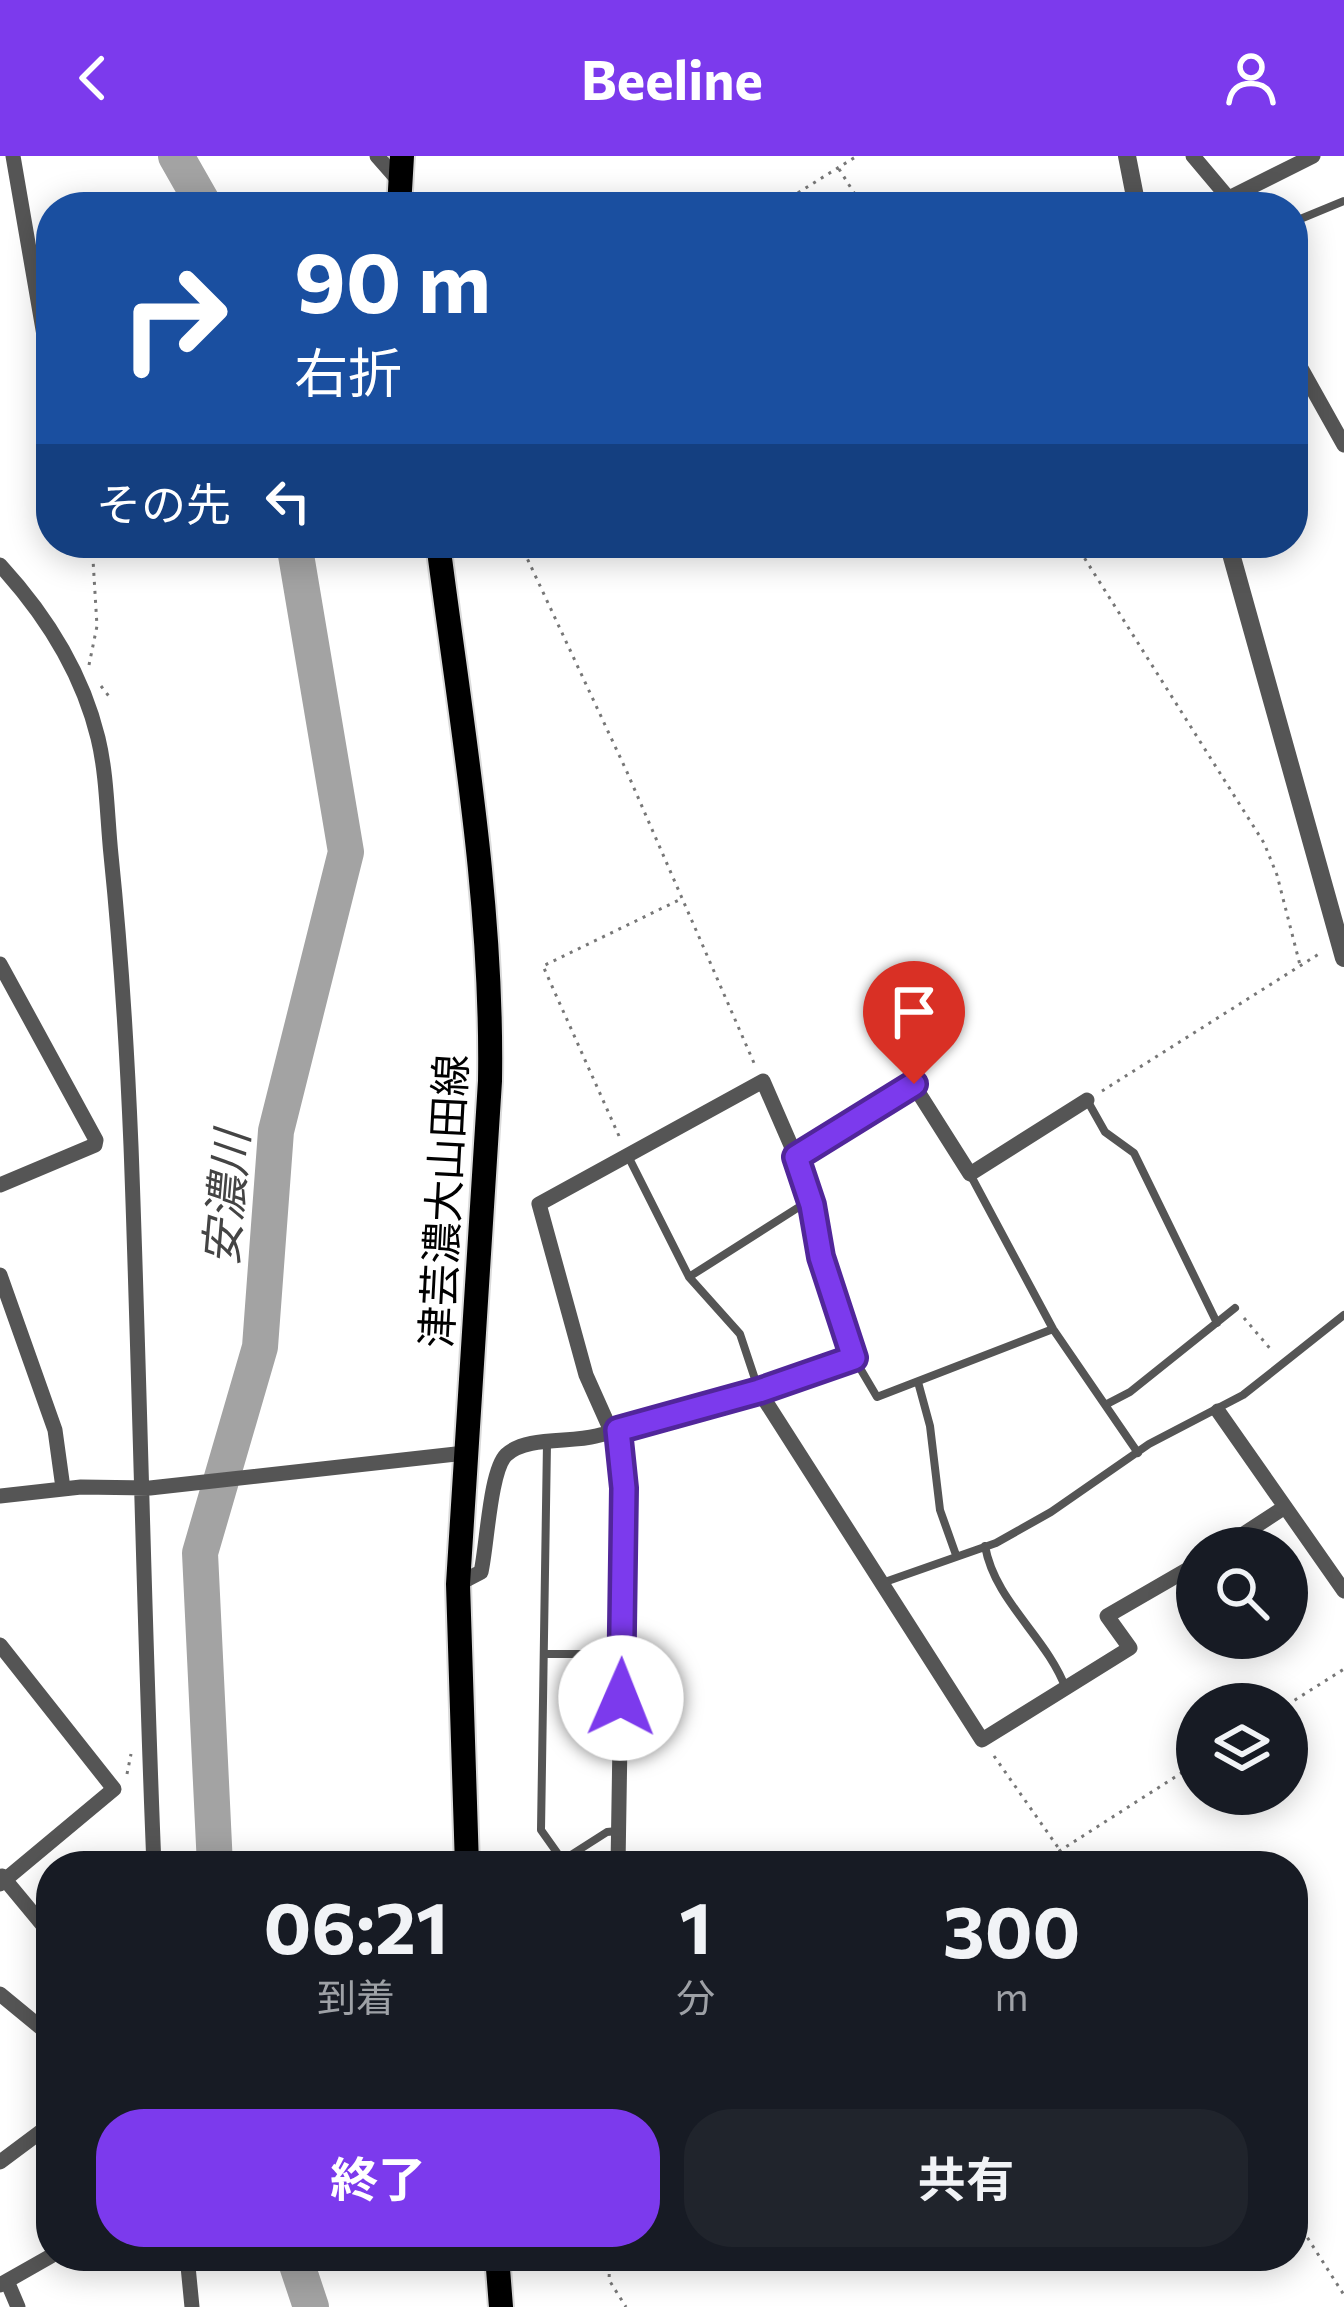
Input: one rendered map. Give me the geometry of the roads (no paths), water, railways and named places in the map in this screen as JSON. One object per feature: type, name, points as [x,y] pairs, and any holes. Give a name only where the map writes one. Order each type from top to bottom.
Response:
[{"type":"main road","name":"津芸濃大山田線","points":[[440,558],[490,970],[490,1081],[456,1455],[467,1851]]},
{"type":"main road","points":[[498,2271],[501,2307]]},
{"type":"street","points":[[13,156],[36,289]]},
{"type":"street","points":[[377,156],[400,182]]},
{"type":"street","points":[[1127,156],[1134,192]]},
{"type":"street","points":[[1193,156],[1224,192]]},
{"type":"street","points":[[1250,192],[1313,156]]},
{"type":"street","points":[[1308,380],[1343,441]]},
{"type":"street","points":[[1232,558],[1342,947]]},
{"type":"street","points":[[0,565],[47,624],[71,664],[85,695],[102,764],[128,1062],[154,1851]]},
{"type":"street","points":[[0,964],[96,1140],[95,1145],[0,1185]]},
{"type":"street","points":[[618,1851],[624,1488],[614,1430],[586,1375],[539,1204],[763,1081],[796,1157],[914,1084],[970,1174],[1087,1100]]},
{"type":"street","points":[[0,1275],[55,1430],[63,1488]]},
{"type":"street","points":[[458,1584],[481,1572],[496,1471],[504,1458],[524,1446],[614,1430],[759,1391],[854,1358]]},
{"type":"street","points":[[759,1391],[982,1740],[1130,1648],[1107,1616],[1176,1576]]},
{"type":"street","points":[[1218,1411],[1344,1591]]},
{"type":"street","points":[[0,1496],[63,1488],[145,1489],[456,1455]]},
{"type":"street","points":[[1254,1527],[1285,1507]]},
{"type":"street","points":[[0,1645],[114,1790],[37,1851]]},
{"type":"street","points":[[36,1852],[2,1879],[36,1918]]},
{"type":"street","points":[[0,1994],[36,2024]]},
{"type":"street","points":[[0,2162],[36,2135]]},
{"type":"street","points":[[18,2307],[4,2283],[36,2265]]},
{"type":"street","points":[[188,2271],[192,2307]]},
{"type":"lane","points":[[1308,216],[1344,201]]},
{"type":"lane","points":[[1087,1100],[1105,1132],[1133,1154],[1217,1323]]},
{"type":"lane","points":[[628,1156],[689,1276],[740,1334],[759,1391]]},
{"type":"lane","points":[[796,1157],[821,1257],[854,1358],[877,1397],[1054,1329]]},
{"type":"lane","points":[[970,1174],[1054,1329],[1138,1453]]},
{"type":"lane","points":[[689,1276],[810,1200]]},
{"type":"lane","points":[[1105,1406],[1130,1392],[1235,1308]]},
{"type":"lane","points":[[880,1584],[985,1546],[1092,1488],[1138,1453],[1218,1411],[1344,1316]]},
{"type":"lane","points":[[918,1382],[930,1426],[940,1510],[956,1555]]},
{"type":"lane","points":[[547,1443],[541,1830],[552,1851]]},
{"type":"lane","points":[[985,1546],[1017,1618],[1030,1629],[1067,1690]]},
{"type":"lane","points":[[544,1654],[622,1654]]},
{"type":"lane","points":[[578,1851],[607,1832],[619,1831]]},
{"type":"waterway","name":"安濃川","points":[[176,156],[196,192]]},
{"type":"waterway","name":"安濃川","points":[[214,1851],[200,1553],[260,1347],[276,1131],[346,852],[297,558]]},
{"type":"waterway","name":"安濃川","points":[[299,2271],[311,2307]]}]
